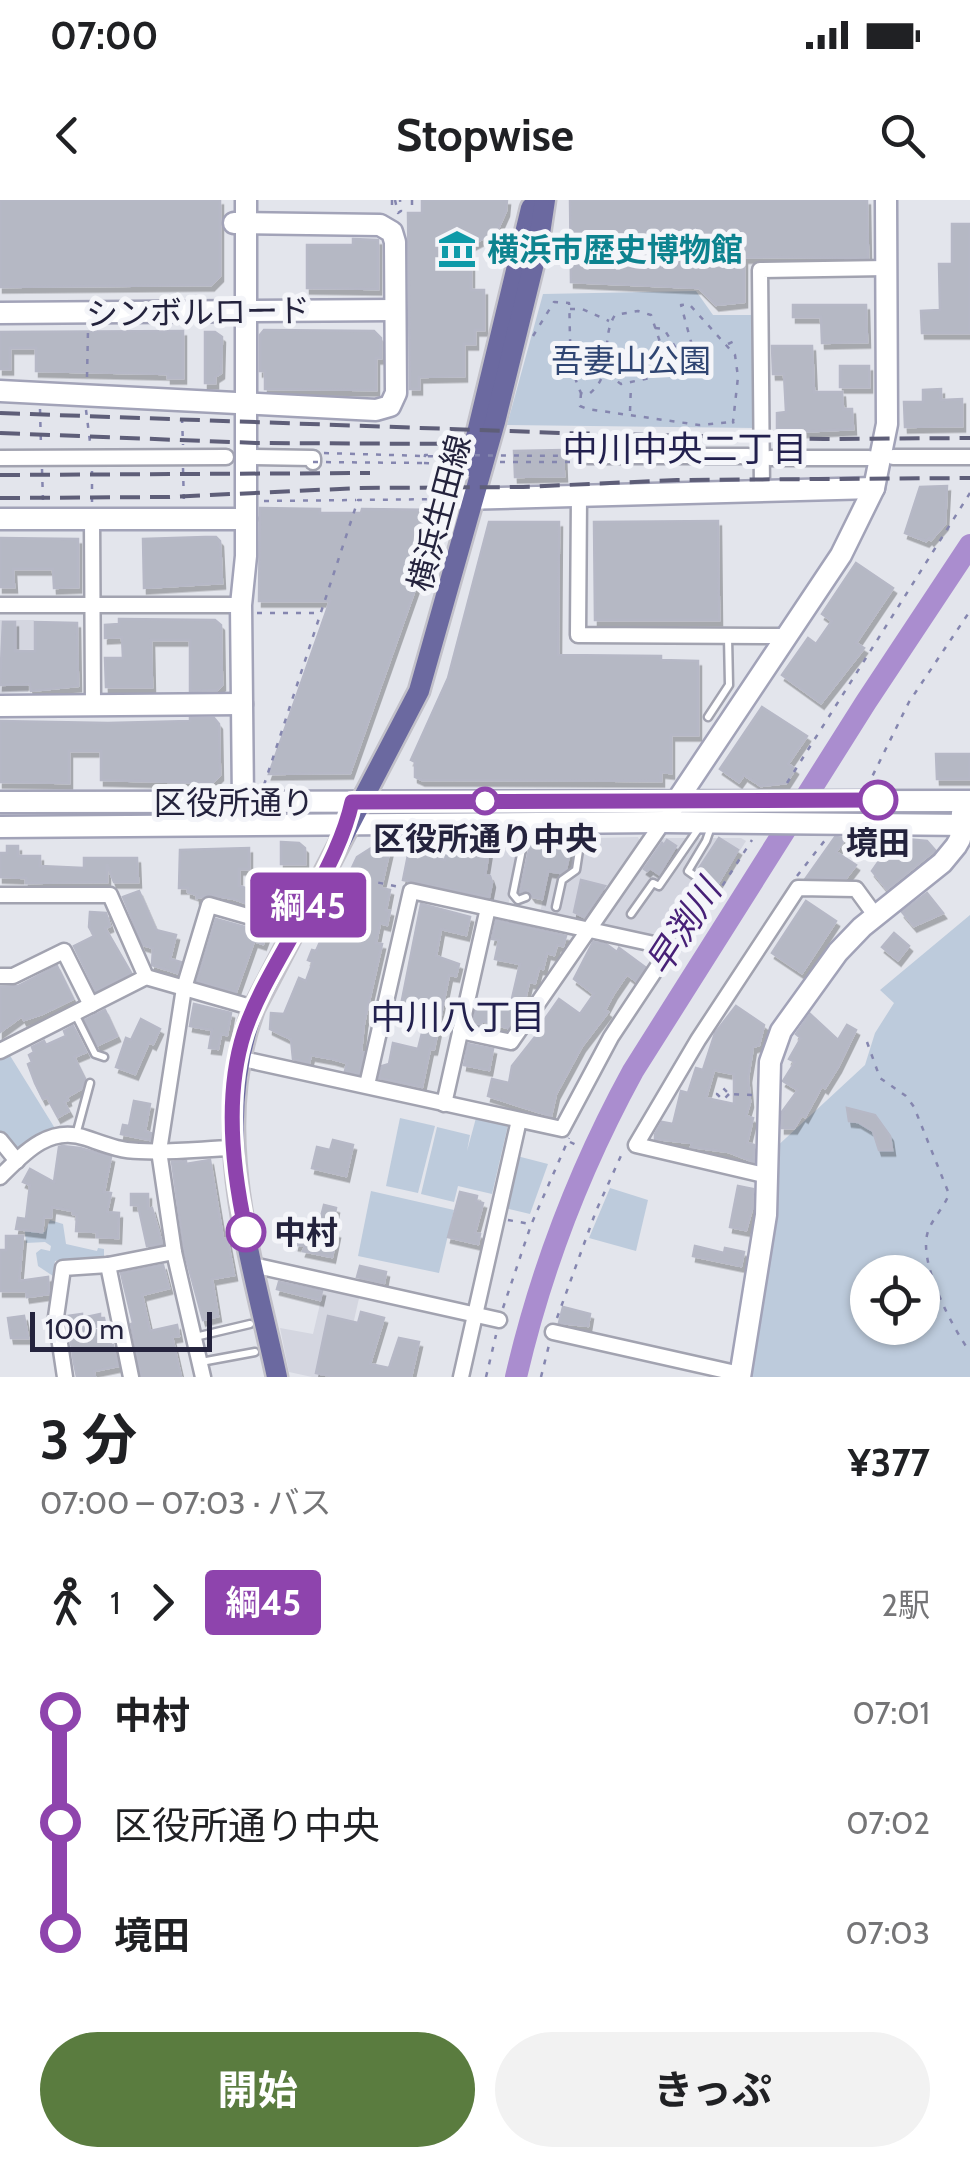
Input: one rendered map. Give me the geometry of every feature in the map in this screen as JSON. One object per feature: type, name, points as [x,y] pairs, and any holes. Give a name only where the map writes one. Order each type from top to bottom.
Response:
[{"type":"main road","name":"横浜生田線","points":[[276,1377],[234,1177],[238,1058],[254,1008],[425,675],[461,499],[532,200]]},
{"type":"main road","name":"横浜生田線","points":[[461,499],[534,262],[545,200]]},
{"type":"street","points":[[234,200],[240,224],[248,609],[242,704],[243,802]]},
{"type":"street","points":[[240,224],[246,200]]},
{"type":"street","points":[[460,1031],[511,1042],[842,556],[874,488],[887,424],[886,200]]},
{"type":"street","points":[[0,391],[267,406],[376,410],[390,406],[396,392],[394,236],[387,227],[240,224]]},
{"type":"street","points":[[762,489],[752,298],[760,270],[886,268]]},
{"type":"street","name":"シンボルロード","points":[[0,313],[395,310]]},
{"type":"street","points":[[590,456],[748,456]]},
{"type":"street","points":[[0,458],[226,457]]},
{"type":"street","points":[[254,457],[313,460]]},
{"type":"street","points":[[894,457],[970,457]]},
{"type":"street","points":[[770,458],[869,458]]},
{"type":"street","points":[[461,499],[874,488]]},
{"type":"street","points":[[579,496],[578,635],[787,636]]},
{"type":"street","points":[[0,519],[244,513]]},
{"type":"street","points":[[92,518],[93,704]]},
{"type":"street","points":[[0,605],[248,609]]},
{"type":"street","points":[[0,706],[242,704]]},
{"type":"street","name":"区役所通り","points":[[0,802],[677,800],[776,794],[966,801]]},
{"type":"street","points":[[553,1332],[740,1375],[755,1293],[768,1176],[770,1062],[781,1031],[838,952],[875,916],[942,863],[960,839],[966,801]]},
{"type":"street","name":"区役所通り","points":[[0,827],[663,822],[759,830],[840,824],[965,825]]},
{"type":"street","points":[[768,1176],[636,1145],[698,1040],[798,888],[856,888],[875,916]]},
{"type":"street","points":[[238,1058],[562,1129],[611,1037],[666,954],[662,946],[411,892],[367,1085]]},
{"type":"street","points":[[0,895],[110,895],[146,977]]},
{"type":"street","points":[[201,1370],[174,1252],[159,1151],[184,988],[209,905],[296,930]]},
{"type":"street","points":[[444,1104],[488,908]]},
{"type":"street","points":[[0,976],[13,976],[64,951],[91,1005]]},
{"type":"street","points":[[0,1051],[146,977],[254,1008]]},
{"type":"street","points":[[461,1377],[519,1120]]},
{"type":"street","points":[[0,1177],[30,1147],[50,1137],[76,1135],[118,1149],[232,1148]]},
{"type":"street","points":[[0,1140],[16,1161]]},
{"type":"street","points":[[65,1377],[56,1317],[63,1268],[108,1265],[174,1252]]},
{"type":"street","points":[[108,1265],[131,1377]]},
{"type":"street","points":[[253,1266],[499,1320]]},
{"type":"lane","points":[[708,718],[729,685],[728,636]]},
{"type":"lane","points":[[556,907],[562,880],[576,870],[583,823]]},
{"type":"lane","points":[[631,914],[653,883],[658,886],[708,823]]},
{"type":"lane","points":[[669,931],[702,881],[688,871],[706,841],[708,823]]},
{"type":"lane","points":[[526,897],[518,900],[513,894],[528,824]]},
{"type":"lane","points":[[75,1013],[95,1054],[104,1057]]},
{"type":"lane","points":[[76,1135],[90,1083]]},
{"type":"lane","points":[[194,1337],[250,1324]]},
{"type":"lane","points":[[201,1370],[255,1352]]},
{"type":"path","points":[[392,211],[396,200]]},
{"type":"path","points":[[412,200],[412,208]]},
{"type":"path","points":[[530,340],[554,302],[570,303],[568,342],[582,392],[580,406],[699,424],[733,422]]},
{"type":"path","points":[[654,328],[664,329],[682,358],[688,359],[693,349],[681,313],[682,305],[689,304],[728,344],[735,355],[738,377],[733,422],[748,456]]},
{"type":"path","points":[[570,309],[610,322]]},
{"type":"path","points":[[638,310],[650,314],[662,346],[663,370],[632,384],[622,384],[608,375],[610,322],[615,315],[638,310]]},
{"type":"path","points":[[87,384],[88,324]]},
{"type":"path","points":[[728,344],[739,339]]},
{"type":"path","points":[[582,392],[589,394],[598,387],[608,362]]},
{"type":"path","points":[[630,413],[632,384]]},
{"type":"path","points":[[458,464],[313,460],[313,452],[460,458]]},
{"type":"path","points":[[424,463],[425,455],[590,456],[593,462],[493,462]]},
{"type":"path","points":[[776,794],[970,493]]},
{"type":"path","points":[[244,513],[358,500],[461,499]]},
{"type":"path","points":[[264,785],[358,500]]},
{"type":"path","points":[[248,609],[320,613]]},
{"type":"path","points":[[866,788],[909,702],[970,611]]},
{"type":"path","points":[[676,958],[759,830]]},
{"type":"path","points":[[326,872],[411,892]]},
{"type":"path","points":[[866,1042],[880,1078],[914,1106],[950,1194],[927,1233],[926,1248],[933,1278],[954,1330],[970,1352]]},
{"type":"path","points":[[729,1094],[768,1095]]},
{"type":"path","points":[[486,1377],[499,1320],[531,1225],[575,1126]]},
{"type":"path","points":[[568,1141],[580,1147]]},
{"type":"path","points":[[497,1217],[531,1225]]},
{"type":"shaded area","points":[[0,620],[34,620],[34,649],[1,650],[28,651],[28,692],[0,693]]},
{"type":"shaded area","points":[[638,837],[641,844],[588,920],[540,913],[556,839]]},
{"type":"shaded area","points":[[656,838],[746,841],[679,945],[602,926],[600,921]]},
{"type":"shaded area","points":[[522,840],[508,906],[469,898],[481,841]]},
{"type":"shaded area","points":[[324,1287],[360,1294],[341,1377],[289,1372],[280,1328],[313,1334]]},
{"type":"green space","name":"吾妻山公園","points":[[696,291],[713,315],[753,315],[755,428],[507,425],[543,294]]},
{"type":"green space","points":[[970,915],[970,1377],[745,1377],[773,1150],[865,1065],[875,1033],[894,1003],[880,990]]},
{"type":"green space","points":[[9,1054],[56,1130],[33,1139],[17,1153],[0,1131],[0,1056]]},
{"type":"green space","points":[[400,1118],[435,1126],[418,1193],[386,1186]]},
{"type":"green space","points":[[476,1118],[508,1125],[492,1194],[458,1186],[454,1202],[421,1194],[437,1127],[470,1135],[467,1151]]},
{"type":"green space","points":[[517,1156],[548,1164],[530,1214],[505,1208]]},
{"type":"green space","points":[[610,1188],[648,1200],[636,1251],[589,1238]]},
{"type":"green space","points":[[371,1191],[454,1210],[439,1273],[358,1256]]},
{"type":"green space","points":[[50,1220],[63,1224],[66,1244],[104,1249],[104,1257],[55,1261],[53,1276],[38,1266],[36,1253],[41,1249],[50,1251],[51,1246],[45,1242],[26,1243],[25,1231],[45,1232]]},
{"type":"building","points":[[0,200],[220,200],[220,276],[211,285],[0,287]]},
{"type":"building","points":[[422,200],[507,200],[497,231],[471,245],[471,290],[484,290],[484,330],[475,330],[475,344],[464,344],[464,376],[419,377],[419,389],[410,389],[408,213],[422,213]]},
{"type":"building","points":[[570,200],[867,200],[868,258],[744,257],[744,302],[716,305],[699,288],[571,282]]},
{"type":"building","points":[[952,224],[970,224],[970,333],[922,333],[921,311],[940,310],[939,264],[952,264]]},
{"type":"building","points":[[353,239],[378,240],[378,289],[307,288],[307,245],[353,245]]},
{"type":"building","points":[[793,305],[866,305],[867,342],[822,343],[821,317],[793,317]]},
{"type":"building","points":[[264,330],[374,331],[381,338],[381,358],[376,358],[376,390],[265,389],[265,371],[260,371],[260,335]]},
{"type":"building","points":[[183,331],[183,378],[168,378],[168,374],[36,371],[36,348],[10,348],[10,369],[0,369],[0,332]]},
{"type":"building","points":[[205,332],[222,337],[221,373],[215,377],[215,383],[205,383]]},
{"type":"building","points":[[772,346],[812,346],[814,392],[842,392],[843,409],[852,409],[853,429],[777,429],[777,413],[786,412],[784,374],[773,374]]},
{"type":"building","points":[[840,366],[869,366],[869,387],[840,387]]},
{"type":"building","points":[[941,389],[941,400],[962,399],[962,426],[905,427],[904,402],[923,402],[923,390]]},
{"type":"building","points":[[563,450],[564,476],[515,477],[514,451]]},
{"type":"building","points":[[947,486],[945,524],[931,540],[905,533],[920,487]]},
{"type":"building","points":[[260,508],[320,509],[320,513],[443,510],[350,773],[269,774],[330,601],[259,601]]},
{"type":"building","points":[[718,521],[719,620],[595,620],[594,522]]},
{"type":"building","points":[[489,522],[559,522],[558,655],[661,656],[661,660],[698,661],[698,735],[671,735],[671,773],[661,772],[661,781],[415,777],[415,762],[411,760],[448,678]]},
{"type":"building","points":[[216,537],[220,541],[222,583],[144,588],[143,539]]},
{"type":"building","points":[[0,538],[78,539],[78,587],[54,588],[53,569],[13,569],[14,587],[0,587]]},
{"type":"building","points":[[856,563],[893,588],[856,643],[864,648],[821,703],[782,675],[808,638],[816,644],[832,621],[822,614]]},
{"type":"building","points":[[119,619],[215,620],[221,625],[222,685],[217,690],[190,691],[190,640],[151,640],[152,687],[106,687],[105,658],[123,658],[122,637],[105,638],[105,625],[119,624]]},
{"type":"building","points":[[3,622],[15,622],[15,651],[35,651],[35,622],[77,623],[78,686],[31,691],[30,684],[0,685]]},
{"type":"building","points":[[762,707],[807,736],[788,764],[795,769],[786,783],[761,786],[744,775],[739,782],[720,769]]},
{"type":"building","points":[[214,718],[219,724],[220,775],[212,783],[101,780],[101,751],[69,751],[69,783],[0,782],[0,721],[108,723]]},
{"type":"building","points":[[936,754],[970,754],[970,779],[937,779]]},
{"type":"building","points":[[835,837],[845,838],[836,852],[856,865],[846,878],[806,878]]},
{"type":"building","points":[[719,838],[738,850],[718,883],[698,870]]},
{"type":"building","points":[[895,838],[927,841],[935,850],[887,889],[872,871]]},
{"type":"building","points":[[667,840],[676,846],[659,874],[644,869],[662,843]]},
{"type":"building","points":[[531,841],[571,847],[566,869],[560,873],[548,871],[542,899],[533,897],[528,890],[520,892]]},
{"type":"building","points":[[281,842],[299,843],[305,848],[305,864],[281,864]]},
{"type":"building","points":[[459,843],[489,850],[485,875],[492,882],[489,897],[403,880],[410,845],[426,848],[425,855],[445,860],[448,845],[458,847]]},
{"type":"building","points":[[391,844],[381,888],[390,890],[386,910],[390,911],[387,925],[380,923],[376,943],[382,944],[364,1023],[359,1074],[345,1071],[347,1063],[333,1059],[311,1055],[309,1063],[293,1059],[291,1039],[270,1029],[271,1013],[284,1014],[299,978],[306,981],[313,962],[308,960],[312,950],[316,951],[324,933],[332,936],[339,917],[334,915],[357,857],[376,845]]},
{"type":"building","points":[[7,846],[18,846],[18,856],[40,856],[40,866],[84,868],[84,858],[137,858],[138,882],[114,882],[107,864],[107,882],[26,883],[26,878],[0,877],[0,853],[7,853]]},
{"type":"building","points":[[249,848],[249,869],[239,869],[239,886],[287,901],[282,915],[234,899],[211,895],[197,898],[188,888],[179,888],[180,850]]},
{"type":"building","points":[[581,880],[605,886],[584,917],[574,912]]},
{"type":"building","points":[[139,891],[156,930],[176,935],[170,959],[181,962],[177,973],[152,965],[153,948],[143,945],[123,897]]},
{"type":"building","points":[[927,893],[943,913],[914,926],[902,912]]},
{"type":"building","points":[[806,901],[836,921],[802,973],[772,953]]},
{"type":"building","points":[[421,904],[470,917],[466,935],[441,929],[436,956],[459,964],[456,976],[449,975],[422,1087],[379,1078],[382,1066],[389,1064],[393,1043],[418,1049],[425,1021],[399,1015]]},
{"type":"building","points":[[90,912],[106,913],[110,926],[105,928],[131,973],[96,991],[74,946],[94,936],[89,927]]},
{"type":"building","points":[[216,919],[267,933],[263,944],[254,941],[236,992],[197,981]]},
{"type":"building","points":[[496,920],[566,936],[554,955],[547,953],[543,969],[539,968],[535,983],[529,982],[524,1004],[508,1028],[482,1021],[481,1025],[473,1023],[478,999],[510,1007],[520,964],[495,959],[499,940],[492,939]]},
{"type":"building","points":[[894,933],[909,946],[898,960],[882,947]]},
{"type":"building","points":[[593,942],[606,944],[617,952],[619,948],[645,967],[636,981],[627,974],[614,993],[605,1010],[608,1012],[582,1046],[556,1094],[551,1116],[488,1096],[492,1079],[509,1083],[512,1066],[559,999],[580,1014],[594,994],[574,979]]},
{"type":"building","points":[[57,966],[73,999],[24,1020],[22,1016],[0,1032],[0,987],[18,986]]},
{"type":"building","points":[[194,1004],[231,1013],[227,1035],[221,1034],[218,1049],[209,1048],[212,1030],[190,1026]]},
{"type":"building","points":[[736,1006],[764,1025],[759,1045],[753,1047],[748,1077],[750,1102],[746,1116],[753,1118],[747,1143],[754,1145],[754,1162],[729,1152],[691,1147],[692,1143],[655,1139],[662,1122],[673,1124],[681,1091],[688,1093],[696,1068],[703,1070],[715,1033]],"holes":[[[714,1070],[734,1074],[734,1104],[706,1098]]]},
{"type":"building","points":[[105,1010],[117,1036],[98,1045],[85,1020]]},
{"type":"building","points":[[810,1014],[838,1040],[847,1025],[856,1030],[838,1067],[805,1117],[802,1115],[794,1128],[782,1128],[782,1112],[798,1090],[783,1081],[795,1062],[789,1059],[801,1038],[796,1034]]},
{"type":"building","points":[[141,1019],[160,1029],[153,1044],[149,1042],[135,1074],[116,1067],[126,1038],[131,1040]]},
{"type":"building","points":[[73,1026],[86,1052],[74,1057],[85,1079],[81,1089],[64,1102],[69,1111],[58,1117],[35,1083],[29,1055],[34,1052],[32,1047],[66,1036],[64,1031]]},
{"type":"building","points":[[468,1044],[493,1049],[489,1070],[464,1065]]},
{"type":"building","points":[[134,1101],[150,1104],[145,1131],[151,1133],[150,1140],[121,1134],[123,1125],[129,1126]]},
{"type":"building","points":[[847,1108],[875,1115],[890,1136],[892,1150],[879,1150],[873,1131],[849,1121]]},
{"type":"building","points":[[333,1140],[353,1145],[346,1176],[312,1168],[317,1147],[330,1150]]},
{"type":"building","points":[[62,1146],[111,1157],[104,1192],[111,1193],[107,1212],[119,1213],[118,1238],[76,1231],[77,1215],[73,1211],[52,1207],[51,1217],[44,1217],[42,1232],[16,1229],[18,1218],[26,1219],[30,1185],[23,1182],[30,1169],[54,1182]]},
{"type":"building","points":[[210,1160],[223,1239],[227,1238],[234,1275],[212,1279],[218,1316],[203,1320],[184,1250],[172,1162]]},
{"type":"building","points":[[738,1186],[753,1189],[746,1230],[730,1227]]},
{"type":"building","points":[[460,1192],[477,1196],[476,1201],[483,1203],[475,1233],[480,1234],[478,1244],[448,1237]]},
{"type":"building","points":[[131,1194],[148,1194],[148,1209],[152,1208],[162,1244],[147,1246],[138,1205],[131,1205]]},
{"type":"building","points":[[324,1205],[336,1208],[331,1232],[337,1233],[332,1257],[303,1251],[305,1246],[296,1245],[300,1228],[318,1229]]},
{"type":"building","points":[[6,1236],[23,1236],[19,1281],[48,1277],[49,1294],[27,1297],[26,1291],[0,1291],[0,1250],[6,1250]]},
{"type":"building","points":[[695,1246],[724,1253],[725,1248],[744,1252],[741,1266],[693,1256]]},
{"type":"building","points":[[163,1265],[169,1288],[142,1295],[150,1331],[177,1325],[179,1336],[172,1337],[181,1377],[141,1377],[121,1273]]},
{"type":"building","points":[[360,1266],[386,1272],[384,1283],[357,1277]]},
{"type":"building","points":[[279,1282],[322,1291],[320,1300],[277,1289]]},
{"type":"building","points":[[563,1307],[590,1314],[588,1326],[559,1323]]},
{"type":"building","points":[[361,1312],[384,1318],[370,1364],[389,1368],[399,1338],[419,1342],[411,1377],[336,1377],[316,1373],[328,1316],[358,1323]]},
{"type":"building","points":[[82,1314],[82,1318],[100,1314],[104,1318],[118,1366],[94,1371],[95,1377],[77,1377],[74,1363],[67,1316]]},
{"type":"building","points":[[24,1316],[28,1338],[11,1338],[8,1318]]},
{"type":"waterway","name":"早渕川","points":[[516,1377],[537,1297],[564,1220],[633,1071],[970,545]]},
{"type":"railway","points":[[0,413],[563,433],[970,438]]},
{"type":"railway","points":[[0,433],[256,443],[470,444]]},
{"type":"railway","points":[[0,475],[370,473]]},
{"type":"railway","points":[[0,498],[169,497],[677,480],[970,478]]},
{"type":"bus line","name":"綱45","points":[[246,1232],[232,1148],[233,1104],[244,1032],[326,872],[352,802],[878,800]]},
{"type":"place","name":"横浜市歴史博物館","points":[[457,249]]},
{"type":"place","name":"境田","points":[[878,800]]},
{"type":"place","name":"区役所通り中央","points":[[485,801]]},
{"type":"place","name":"中村","points":[[246,1232]]},
{"type":"district","name":"中川中央二丁目","points":[[685,448]]},
{"type":"district","name":"中川八丁目","points":[[458,1016]]}]
